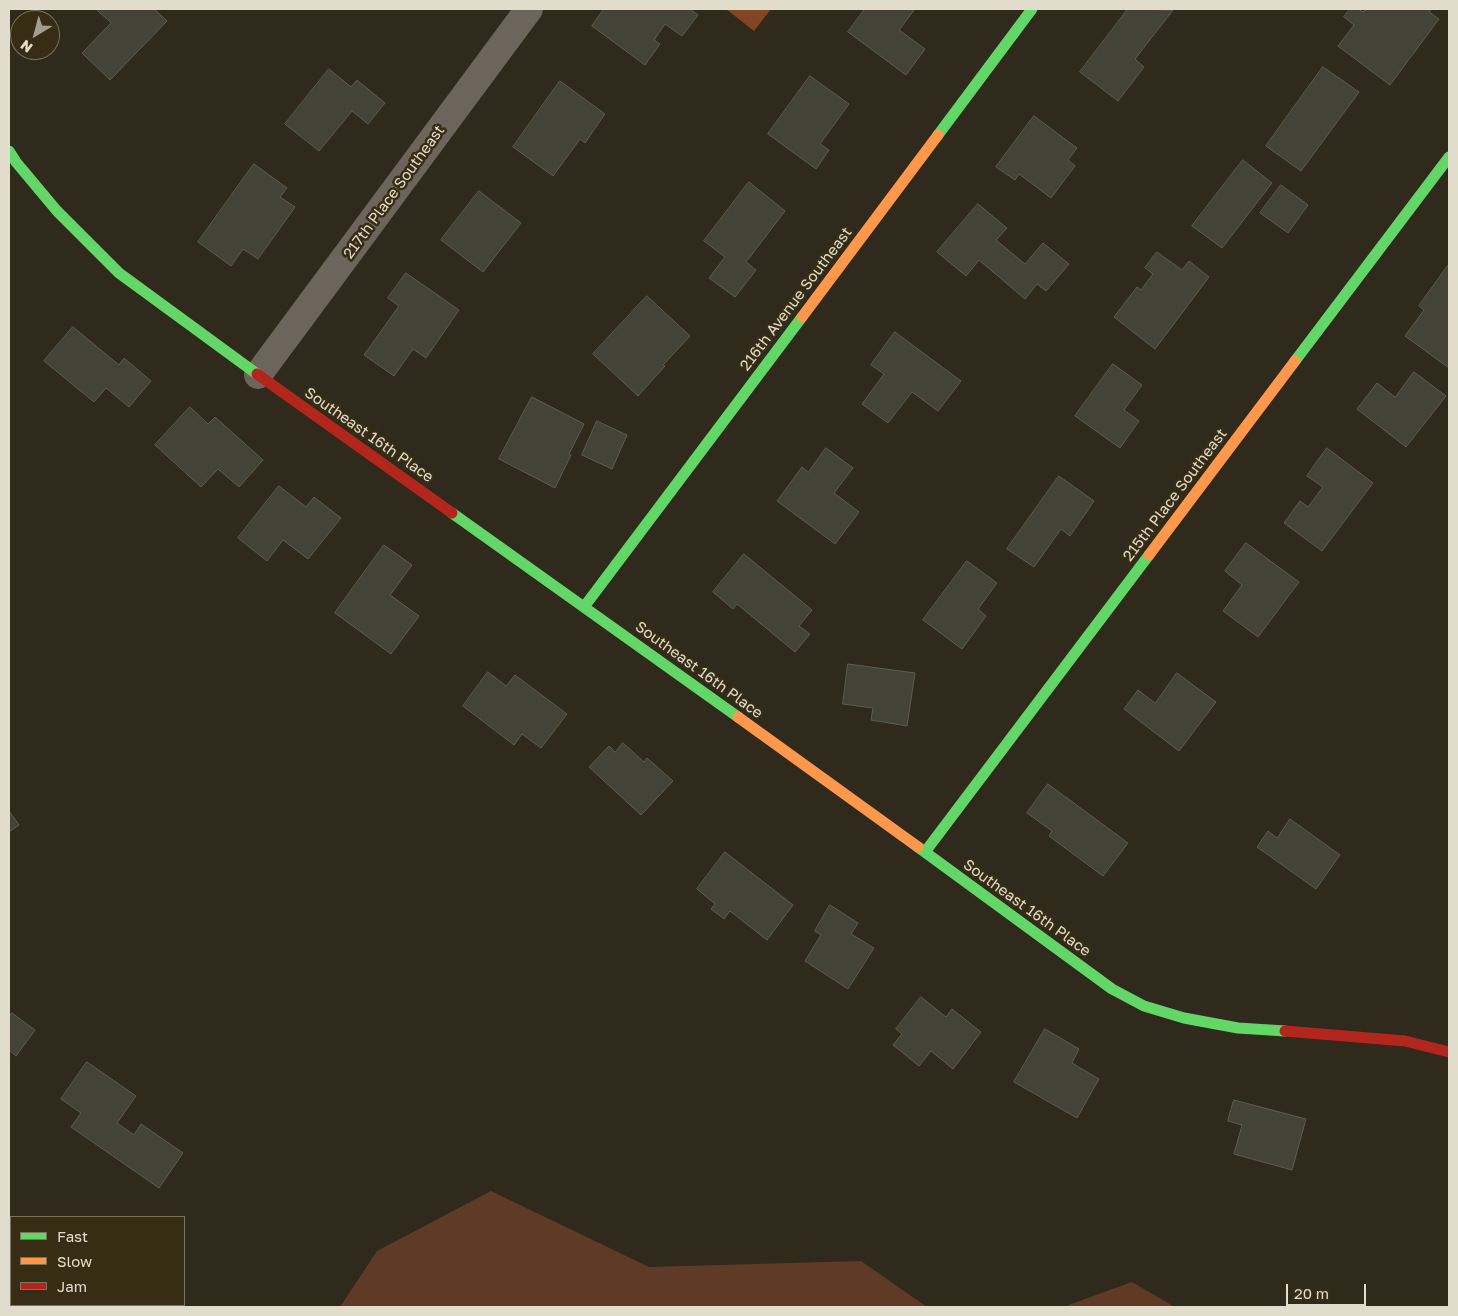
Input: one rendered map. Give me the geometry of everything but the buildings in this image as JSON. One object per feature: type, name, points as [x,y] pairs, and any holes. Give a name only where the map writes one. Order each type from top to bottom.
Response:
[{"type":"street","name":"217th Place Southeast","points":[[258,375],[529,9]]},
{"type":"street","name":"216th Avenue Southeast","points":[[584,607],[1032,9]]},
{"type":"street","name":"Southeast 16th Place","points":[[9,151],[57,211],[119,273],[258,375],[925,852],[1112,990],[1144,1006],[1184,1018],[1238,1028],[1405,1041],[1449,1052]]},
{"type":"street","name":"215th Place Southeast","points":[[925,852],[1448,163]]},
{"type":"shaded area","points":[[726,9],[771,9],[754,31]]},
{"type":"shaded area","points":[[491,1191],[649,1267],[861,1261],[927,1307],[340,1307],[377,1251]]},
{"type":"shaded area","points":[[1132,1282],[1175,1307],[1063,1307]]},
{"type":"traffic: fast","points":[[938,135],[1032,9]]},
{"type":"traffic: fast","points":[[9,151],[57,211],[119,273],[257,374]]},
{"type":"traffic: fast","points":[[1295,361],[1449,157]]},
{"type":"traffic: fast","points":[[584,607],[802,317]]},
{"type":"traffic: fast","points":[[452,513],[738,717]]},
{"type":"traffic: fast","points":[[925,852],[1149,555]]},
{"type":"traffic: fast","points":[[918,847],[1112,989],[1144,1006],[1184,1018],[1238,1028],[1285,1031]]},
{"type":"traffic: slow","points":[[802,317],[938,135]]},
{"type":"traffic: slow","points":[[1149,555],[1295,361]]},
{"type":"traffic: slow","points":[[738,717],[918,847]]},
{"type":"traffic: jam","points":[[257,374],[452,513]]},
{"type":"traffic: jam","points":[[1285,1031],[1405,1041],[1449,1052]]}]
